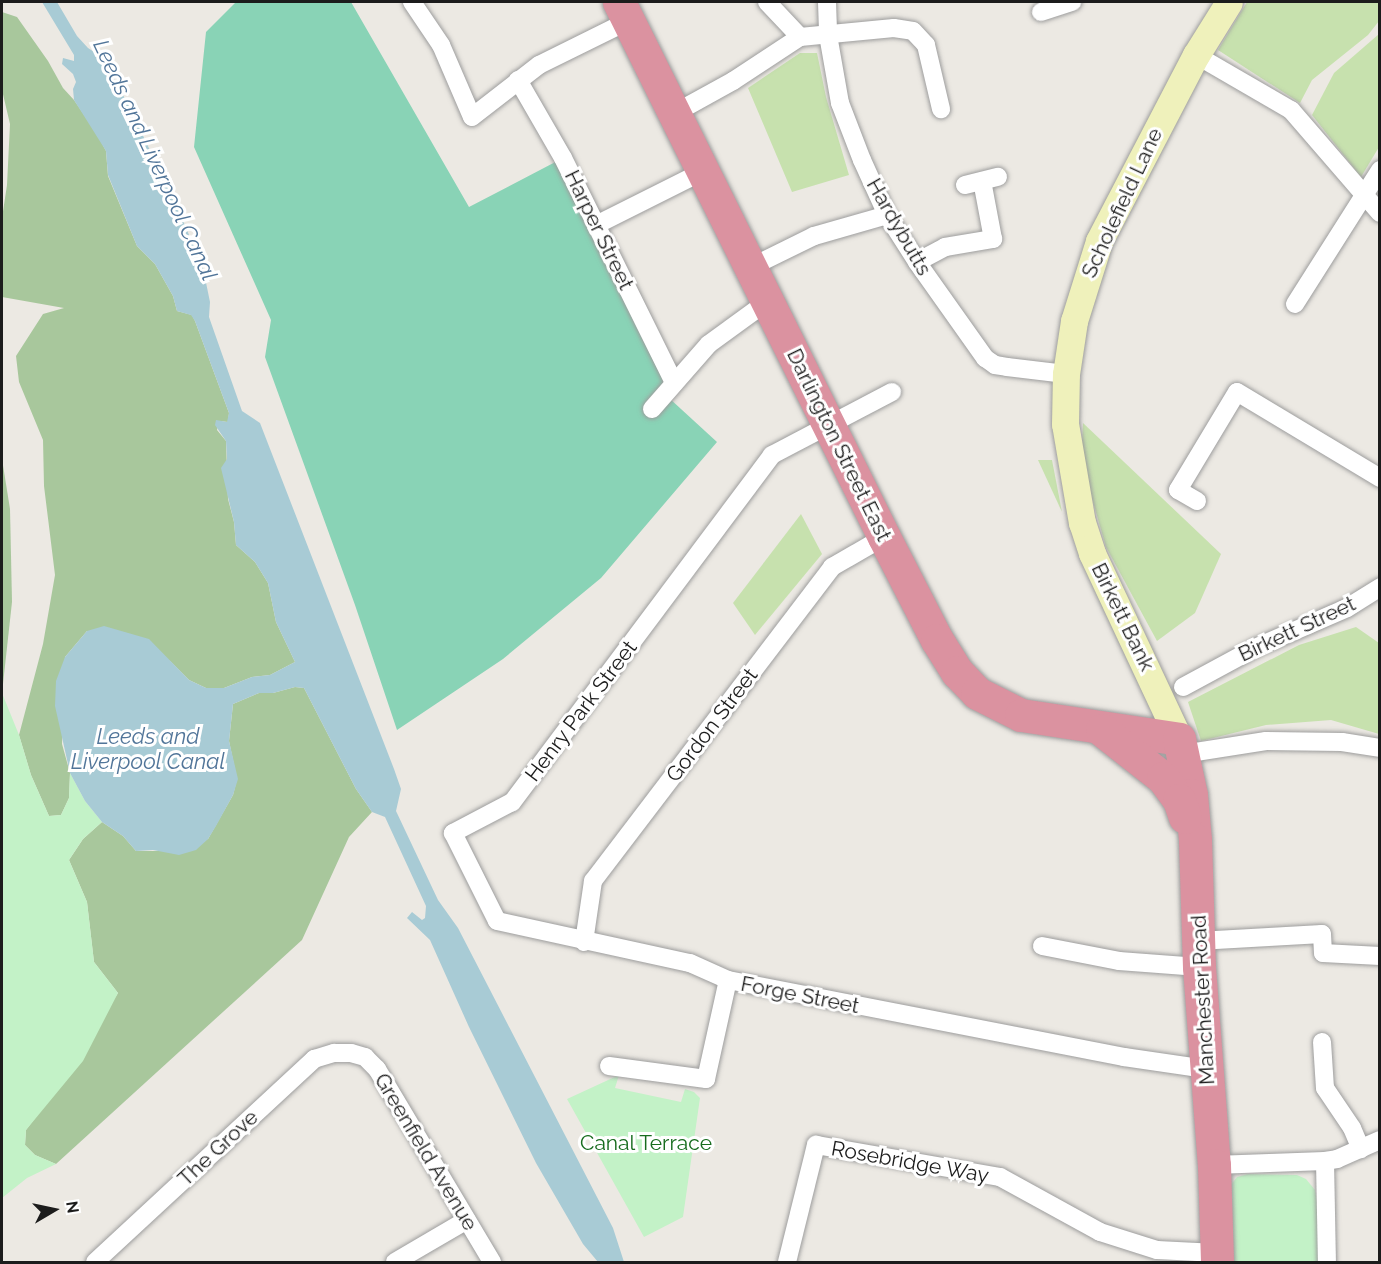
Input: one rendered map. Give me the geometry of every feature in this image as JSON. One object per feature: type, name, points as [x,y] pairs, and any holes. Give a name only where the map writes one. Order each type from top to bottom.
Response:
[{"type":"highway","name":"Darlington Street East","points":[[624,11],[884,537],[937,640],[968,684],[988,699],[1021,715],[1098,728],[1181,747]]},
{"type":"highway","points":[[1098,728],[1163,778],[1179,800],[1195,840]]},
{"type":"highway","name":"Manchester Road","points":[[1181,747],[1195,840],[1199,954],[1214,1165],[1217,1258]]},
{"type":"street","points":[[411,2],[441,45],[472,117],[539,64],[624,11]]},
{"type":"street","points":[[766,2],[800,37]]},
{"type":"street","name":"Hardybutts","points":[[827,2],[828,35],[840,103],[862,160],[887,214],[917,262],[985,358],[1007,367],[1065,374]]},
{"type":"street","name":"Scholefield Lane","points":[[1075,492],[1065,424],[1065,374],[1076,311],[1099,242],[1196,55],[1229,2]]},
{"type":"street","points":[[1041,12],[1071,8]]},
{"type":"street","points":[[675,113],[733,81],[800,37],[894,28],[913,31],[926,45],[941,109]]},
{"type":"street","points":[[1196,55],[1291,110],[1380,213]]},
{"type":"street","name":"Harper Street","points":[[518,80],[563,158],[674,383]]},
{"type":"street","points":[[1295,304],[1380,170]]},
{"type":"street","points":[[596,225],[704,171]]},
{"type":"street","points":[[917,262],[945,247],[1002,238],[982,181]]},
{"type":"street","points":[[751,267],[814,236],[887,214]]},
{"type":"street","points":[[652,409],[709,344],[768,301]]},
{"type":"street","name":"Henry Park Street","points":[[453,833],[512,802],[772,455],[892,392]]},
{"type":"street","points":[[1197,501],[1178,490],[1237,392],[1380,477]]},
{"type":"street","name":"Birkett Bank","points":[[1075,492],[1092,553],[1181,747]]},
{"type":"street","name":"Gordon Street","points":[[584,942],[593,881],[832,567],[884,537]]},
{"type":"street","name":"Birkett Street","points":[[1183,687],[1216,676],[1255,648],[1317,623],[1380,587]]},
{"type":"street","points":[[1181,747],[1280,741],[1342,742],[1380,748]]},
{"type":"street","name":"Forge Street","points":[[453,833],[496,921],[584,942],[690,963],[728,980],[1124,1057],[1206,1069]]},
{"type":"street","points":[[1042,946],[1119,961],[1199,954],[1322,934],[1323,953],[1380,956]]},
{"type":"street","points":[[609,1066],[706,1079],[728,980]]},
{"type":"street","points":[[1323,1040],[1325,1088],[1352,1128],[1361,1149]]},
{"type":"street","name":"The Grove","points":[[95,1263],[314,1059],[334,1053],[351,1053]]},
{"type":"street","name":"Greenfield Avenue","points":[[351,1053],[364,1057],[377,1069],[492,1263]]},
{"type":"street","points":[[1214,1165],[1325,1161],[1337,1159],[1380,1140]]},
{"type":"street","name":"Rosebridge Way","points":[[787,1263],[816,1145],[1000,1177],[1100,1232],[1156,1250],[1217,1258]]},
{"type":"street","points":[[1325,1161],[1327,1263]]},
{"type":"street","points":[[395,1263],[467,1220]]},
{"type":"green space","points":[[236,2],[351,2],[469,207],[563,158],[674,383],[669,398],[717,442],[601,578],[503,659],[397,730],[355,605],[265,357],[271,320],[194,147],[206,32]]},
{"type":"green space","points":[[1247,2],[1379,2],[1379,21],[1368,35],[1312,80],[1300,103],[1218,50]]},
{"type":"green space","points":[[2,12],[17,17],[48,61],[63,88],[97,134],[106,151],[108,176],[137,246],[155,264],[173,296],[177,311],[192,315],[195,321],[229,413],[228,422],[219,421],[217,430],[226,441],[228,499],[234,522],[236,545],[255,562],[268,583],[276,622],[295,662],[270,675],[252,677],[224,688],[206,688],[189,680],[170,661],[87,631],[65,657],[62,744],[70,773],[69,798],[61,815],[49,816],[31,775],[19,735],[43,644],[55,575],[44,486],[43,440],[19,382],[16,356],[43,314],[64,308],[2,297],[2,218],[7,185],[10,124],[2,90]]},
{"type":"green space","points":[[1379,34],[1379,147],[1361,177],[1312,115],[1334,73]]},
{"type":"green space","points":[[800,53],[817,53],[826,97],[849,175],[792,192],[748,88]]},
{"type":"green space","points":[[1083,423],[1221,554],[1195,613],[1157,641],[1106,547],[1087,481],[1082,445]]},
{"type":"green space","points":[[2,459],[10,509],[12,602],[2,693]]},
{"type":"green space","points":[[1038,460],[1052,460],[1062,512]]},
{"type":"green space","points":[[801,514],[822,554],[755,635],[733,603]]},
{"type":"green space","points":[[1356,627],[1379,643],[1379,734],[1331,720],[1266,725],[1201,741],[1188,702],[1299,645]]},
{"type":"green space","points":[[295,687],[304,688],[356,789],[372,812],[349,837],[302,940],[56,1164],[35,1155],[25,1145],[26,1130],[48,1101],[118,993],[94,962],[87,902],[69,860],[83,839],[102,822],[123,836],[136,851],[163,851],[208,839],[233,795],[237,779],[229,741],[233,704],[259,693],[273,693]]},
{"type":"green space","points":[[2,693],[19,735],[31,775],[49,816],[61,815],[69,798],[70,773],[85,801],[102,822],[83,839],[69,860],[87,902],[94,962],[118,993],[83,1061],[26,1130],[25,1145],[35,1155],[56,1164],[27,1178],[2,1198]]},
{"type":"green space","name":"Canal Terrace","points":[[619,1075],[615,1088],[681,1102],[685,1089],[694,1092],[700,1098],[683,1217],[644,1237],[567,1099]]},
{"type":"green space","points":[[1248,1174],[1297,1175],[1306,1179],[1315,1190],[1318,1205],[1318,1262],[1228,1262],[1230,1186],[1237,1177]]},
{"type":"water","name":"Leeds and Liverpool Canal","points":[[42,2],[57,2],[77,36],[88,48],[102,57],[129,106],[181,216],[203,268],[210,302],[209,317],[242,411],[260,423],[394,769],[401,789],[396,811],[438,900],[458,928],[613,1228],[624,1262],[598,1262],[583,1244],[536,1163],[469,1027],[430,940],[407,918],[412,912],[422,920],[425,918],[426,906],[385,817],[372,812],[356,789],[304,688],[295,687],[273,693],[259,693],[233,704],[229,741],[238,779],[233,795],[216,826],[208,839],[196,850],[179,855],[153,850],[136,851],[123,836],[102,822],[85,801],[70,773],[55,706],[56,681],[65,657],[87,631],[104,626],[149,639],[189,680],[206,688],[224,688],[252,677],[270,675],[295,662],[276,622],[268,583],[255,562],[236,545],[234,522],[221,468],[227,459],[226,441],[215,425],[216,420],[227,422],[229,413],[195,321],[191,315],[177,311],[173,296],[155,264],[137,246],[108,175],[106,151],[74,100],[73,89],[76,82],[73,74],[62,64],[63,58],[74,61],[74,55]]}]
